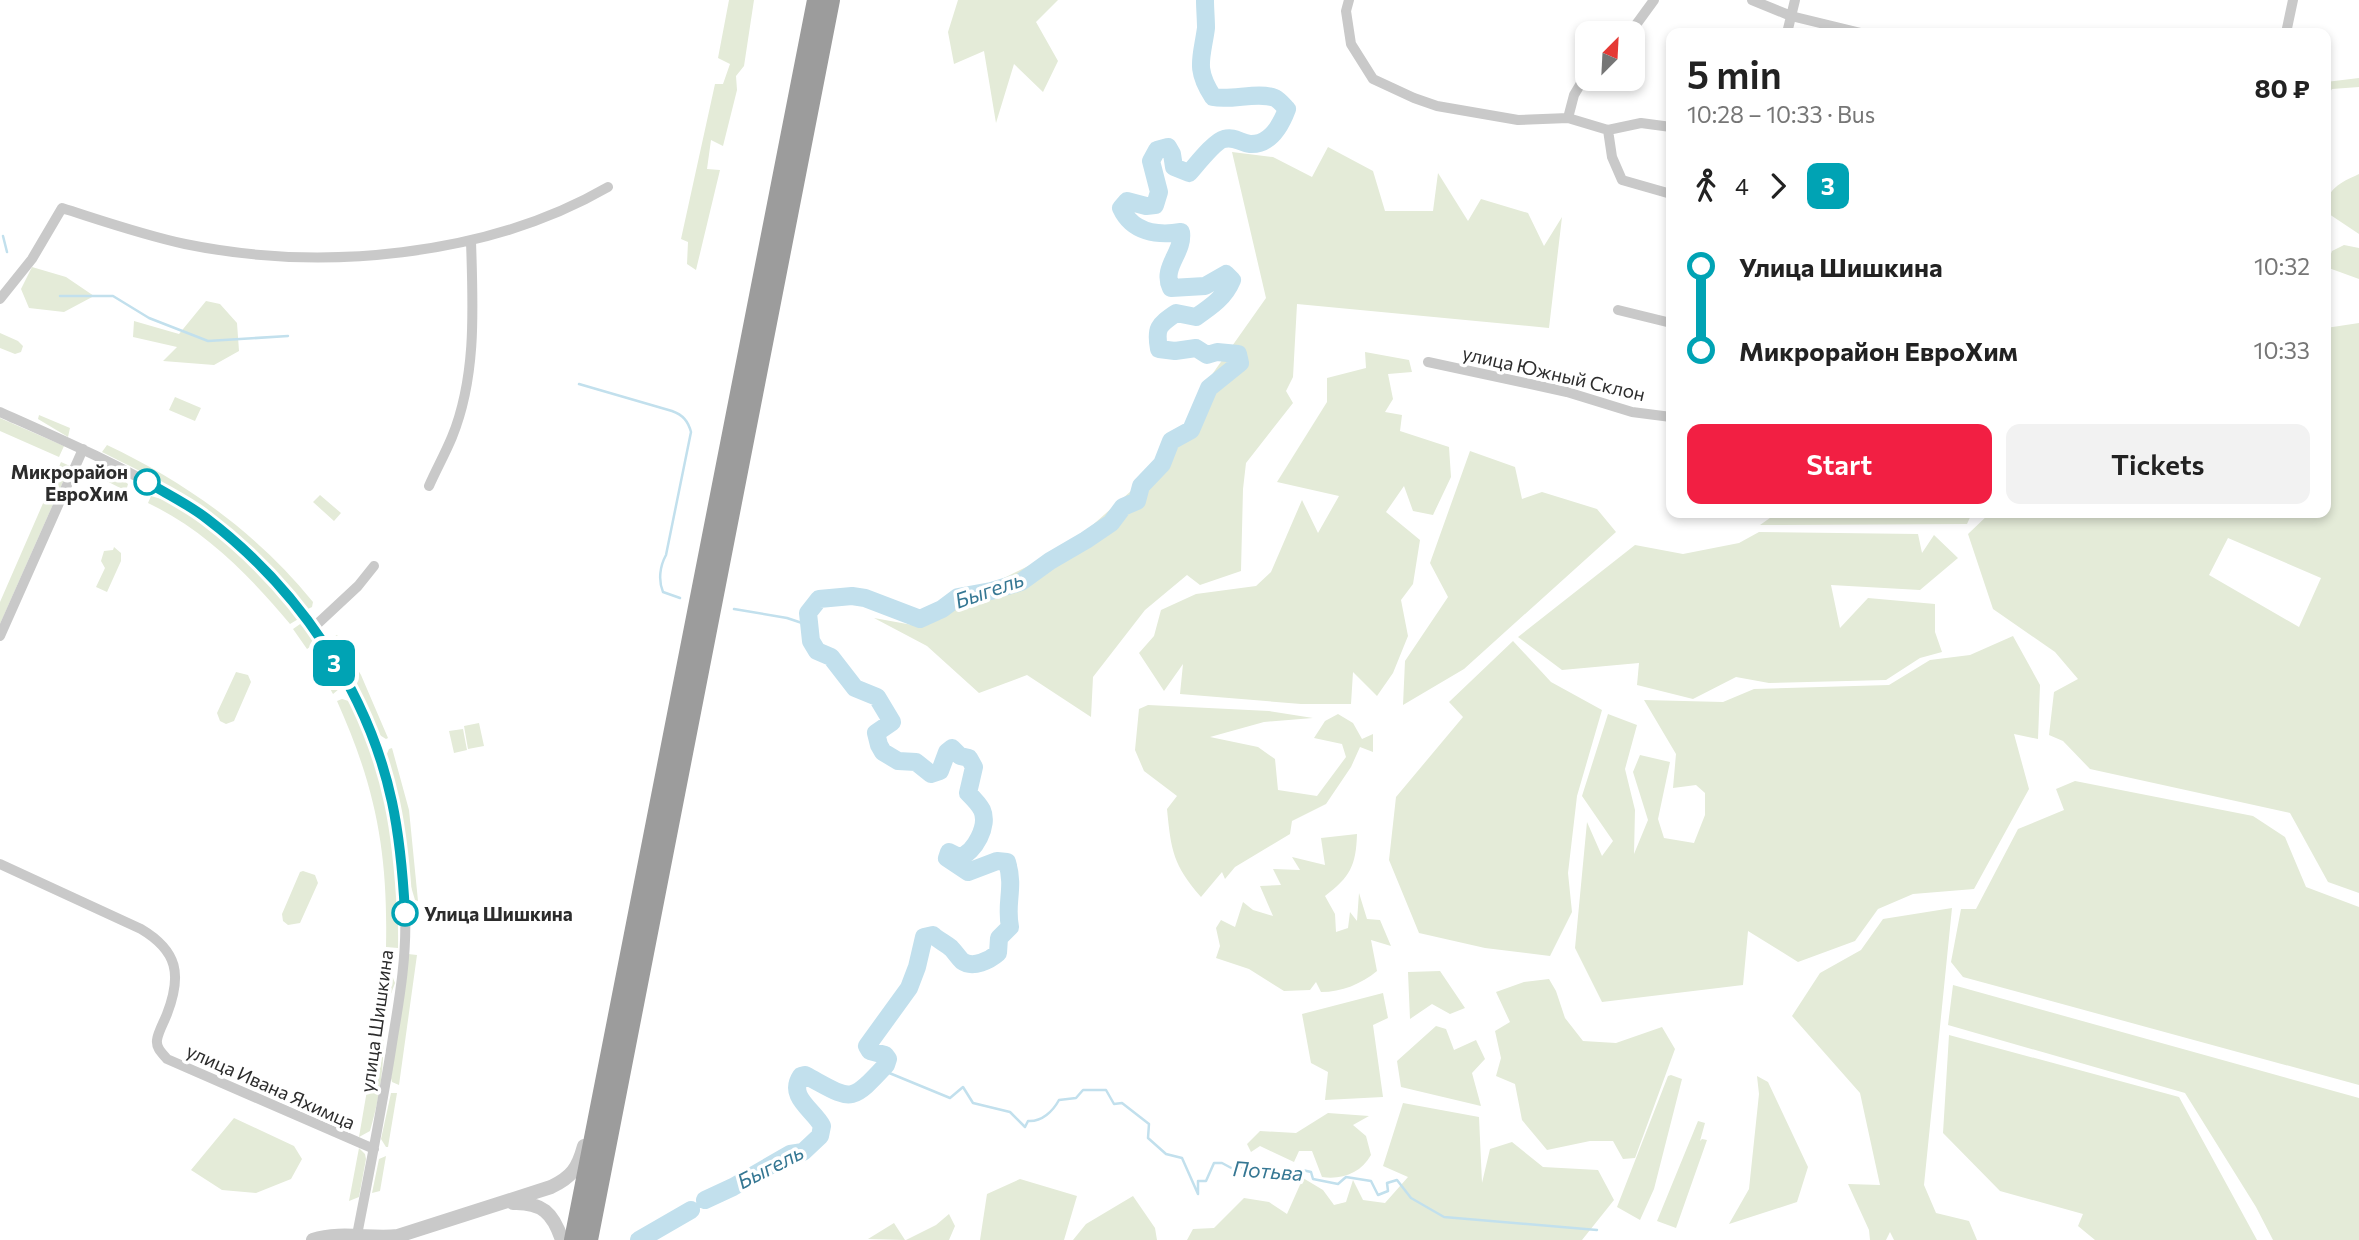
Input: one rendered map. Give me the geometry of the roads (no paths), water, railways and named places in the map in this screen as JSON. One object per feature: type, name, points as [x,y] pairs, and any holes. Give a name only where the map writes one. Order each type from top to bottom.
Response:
[{"type":"highway","points":[[573,1240],[816,0]]},
{"type":"highway","points":[[589,1240],[831,0]]},
{"type":"street","points":[[1349,0],[1346,11],[1351,44],[1373,79],[1414,98],[1437,106],[1518,120],[1568,118],[1608,130],[1641,123],[1666,126]]},
{"type":"street","points":[[1639,21],[1654,0]]},
{"type":"street","points":[[1752,0],[1791,16],[1840,28]]},
{"type":"street","points":[[1788,28],[1795,0]]},
{"type":"street","points":[[2287,28],[2293,0]]},
{"type":"street","points":[[1568,118],[1576,91]]},
{"type":"street","points":[[1608,130],[1612,157],[1622,180],[1666,193]]},
{"type":"street","points":[[0,299],[32,259],[62,208],[184,244],[251,254],[324,258],[389,254],[471,241],[585,201],[608,187]]},
{"type":"street","points":[[429,486],[452,436],[464,393],[473,311],[471,241]]},
{"type":"street","points":[[1618,310],[1666,322]]},
{"type":"street","name":"улица Южный Склон","points":[[1428,362],[1567,392],[1632,412],[1666,416]]},
{"type":"street","name":"улица Шишкина","points":[[0,412],[83,449],[147,482],[205,517],[286,592],[314,627],[361,708],[377,749],[392,801],[401,855],[405,912],[402,972],[386,1087],[357,1235]]},
{"type":"street","points":[[0,636],[83,449]]},
{"type":"street","points":[[314,627],[358,586],[374,566]]},
{"type":"street","name":"улица Ивана Яхимца","points":[[0,864],[158,939],[171,957],[177,975],[175,993],[156,1041],[159,1050],[167,1059],[374,1149]]},
{"type":"street","points":[[313,1240],[357,1235],[377,1238],[398,1236],[566,1180],[579,1164],[589,1122],[602,1089]]},
{"type":"street","points":[[497,1203],[538,1206],[549,1213],[557,1224],[562,1240]]},
{"type":"waterway","name":"Быгель","points":[[705,1200],[790,1154],[803,1152],[820,1136],[822,1126],[799,1097],[797,1090],[801,1076],[805,1075],[832,1090],[849,1094],[864,1087],[886,1065],[888,1059],[885,1055],[870,1051],[867,1046],[909,988],[924,937],[933,935],[951,948],[962,961],[976,964],[998,953],[999,938],[1010,927],[1010,880],[1007,862],[997,861],[968,872],[947,858],[949,852],[959,857],[970,850],[979,838],[984,823],[982,810],[968,793],[974,767],[969,758],[960,756],[952,748],[947,752],[940,771],[931,774],[916,762],[898,761],[883,752],[876,733],[892,722],[877,697],[855,688],[831,657],[817,651],[811,641],[808,613],[819,599],[852,596],[865,598],[920,619],[942,609],[958,597],[1021,582],[1111,523],[1123,507],[1137,501],[1141,486],[1162,464],[1171,441],[1191,430],[1209,388],[1240,363],[1238,354],[1217,352],[1207,355],[1196,348],[1175,351],[1159,349],[1158,331],[1162,324],[1176,313],[1196,317],[1222,296],[1232,280],[1226,274],[1205,286],[1171,288],[1169,273],[1179,247],[1181,232],[1154,232],[1138,227],[1121,208],[1127,201],[1146,206],[1155,205],[1159,192],[1151,161],[1157,150],[1168,147],[1174,167],[1189,173],[1211,148],[1224,139],[1231,138],[1250,144],[1269,138],[1287,109],[1277,99],[1268,96],[1213,97],[1201,70],[1206,28],[1205,0]]},
{"type":"waterway","points":[[3,236],[7,252]]},
{"type":"waterway","points":[[60,296],[113,296],[149,318],[208,341],[288,336]]},
{"type":"waterway","points":[[579,384],[672,411],[688,425],[691,432],[660,573],[663,592],[680,598]]},
{"type":"waterway","points":[[734,609],[787,618],[808,625]]},
{"type":"waterway","name":"Потьва","points":[[882,1070],[950,1098],[963,1087],[973,1103],[1010,1112],[1025,1127],[1028,1121],[1038,1120],[1046,1115],[1059,1100],[1076,1098],[1083,1090],[1106,1090],[1114,1104],[1122,1103],[1149,1124],[1148,1138],[1166,1154],[1182,1158],[1198,1194],[1198,1181],[1206,1181],[1214,1163],[1222,1163],[1235,1170],[1247,1165],[1270,1167],[1276,1173],[1289,1174],[1298,1169],[1311,1172],[1313,1179],[1338,1184],[1346,1177],[1371,1181],[1378,1195],[1388,1191],[1387,1183],[1397,1180],[1411,1198],[1444,1217],[1597,1230]]},
{"type":"waterway","name":"Быгель","points":[[639,1240],[691,1210]]},
{"type":"place","name":"Микрорайон ЕвроХим","points":[[147,482]]},
{"type":"place","name":"Улица Шишкина","points":[[405,913]]}]
